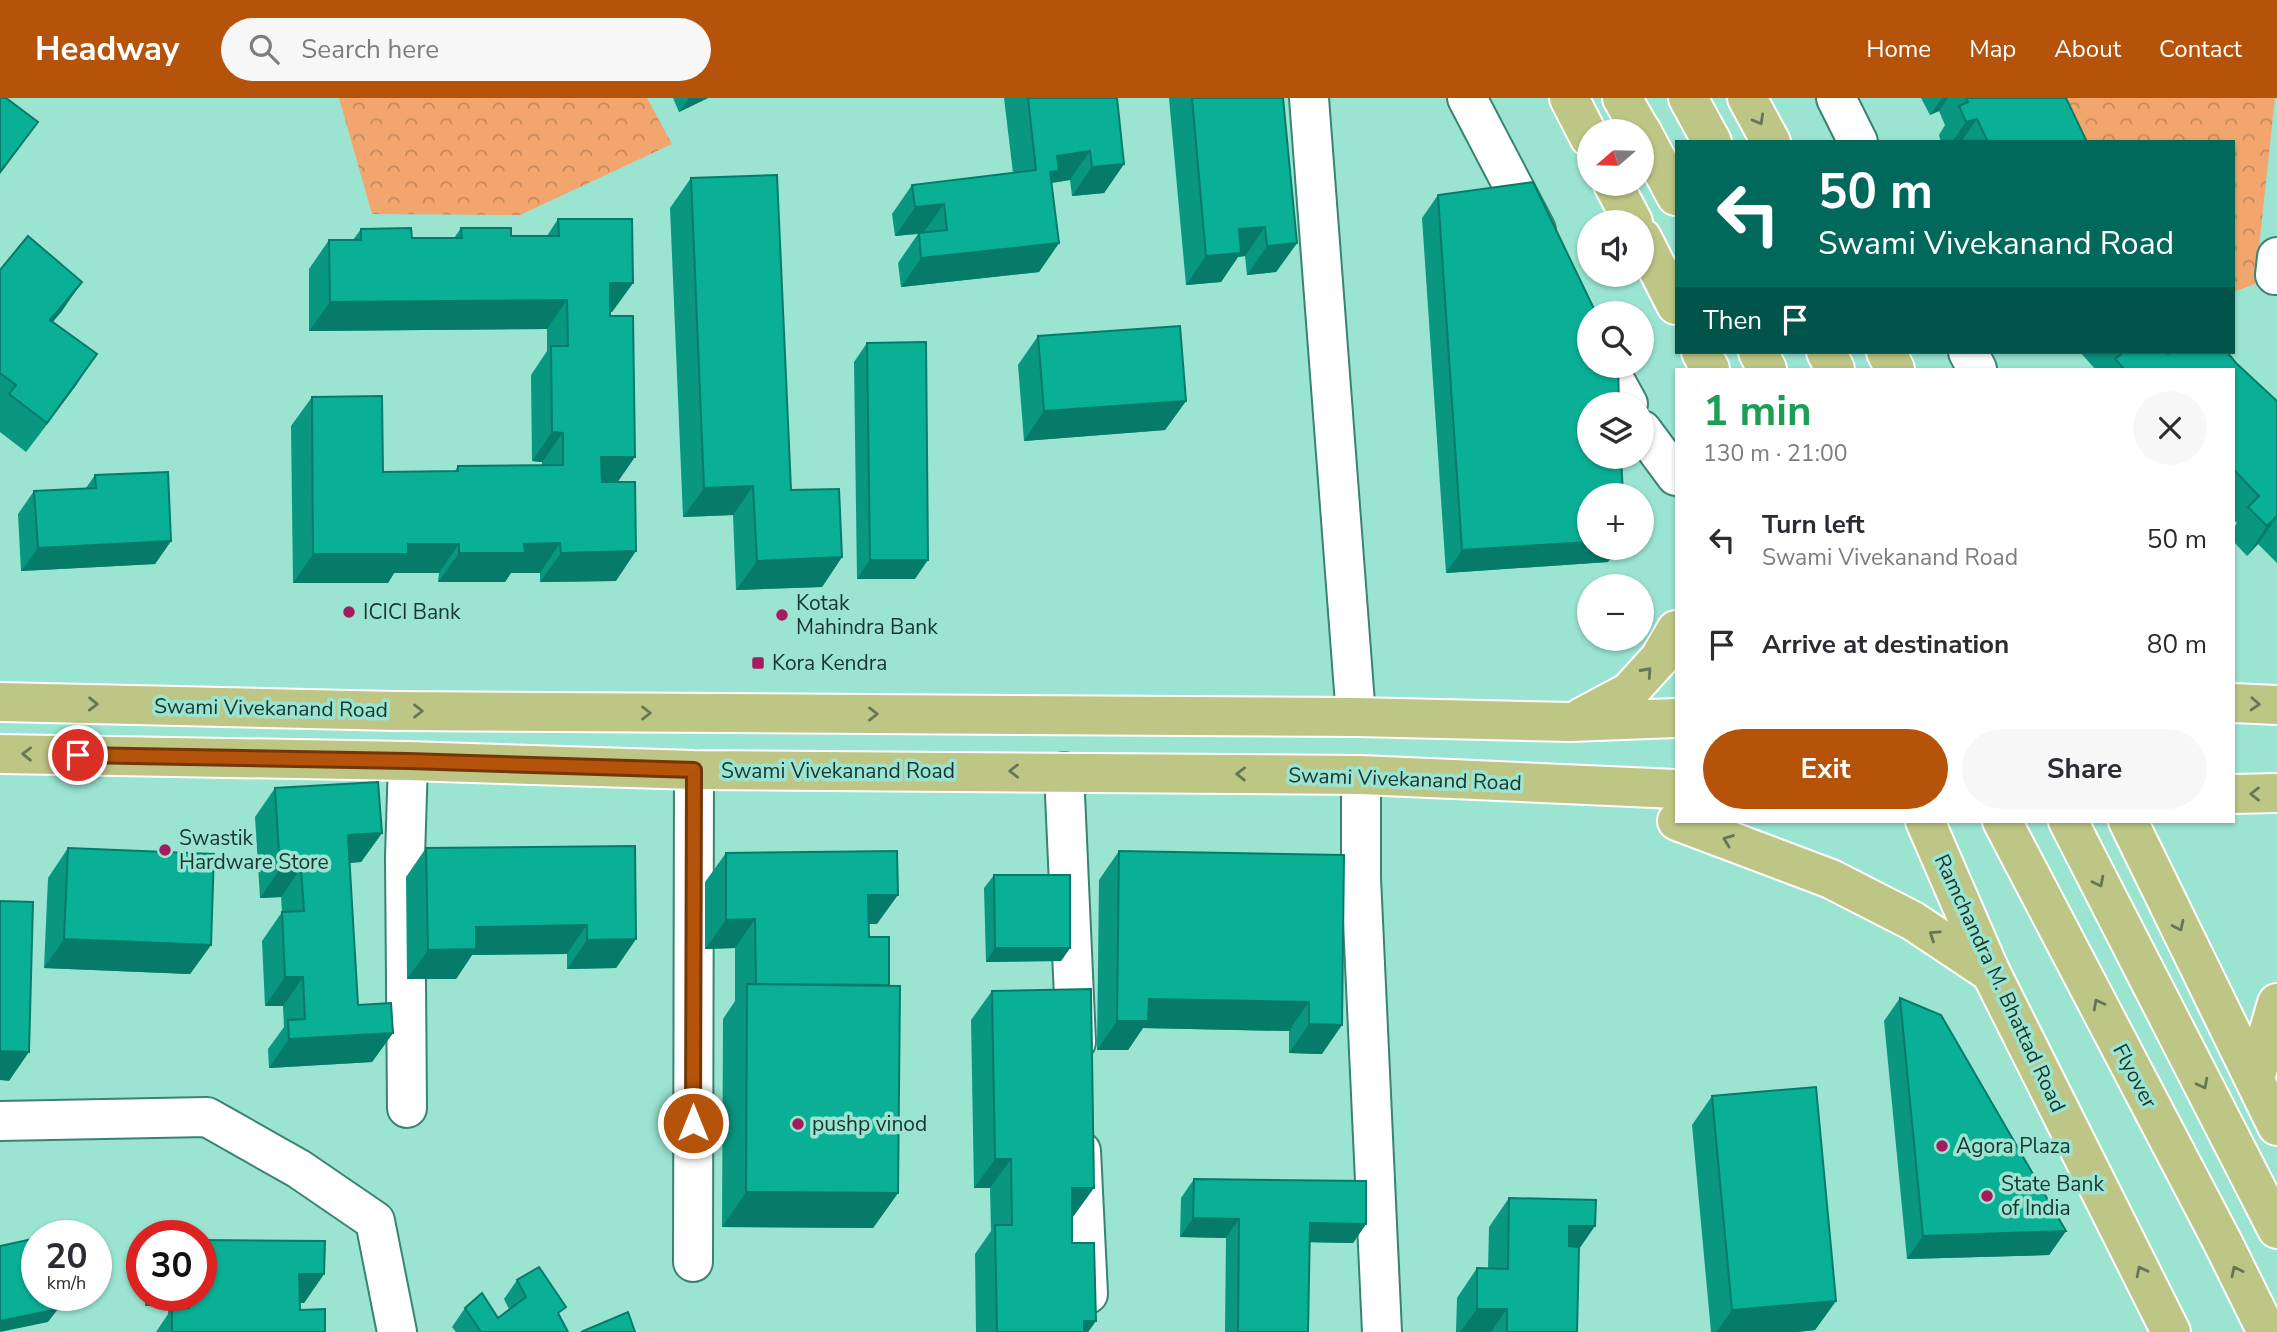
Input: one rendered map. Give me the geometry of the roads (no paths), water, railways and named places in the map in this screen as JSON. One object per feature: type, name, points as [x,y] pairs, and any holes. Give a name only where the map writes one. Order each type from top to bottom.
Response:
[{"type":"main road","points":[[1569,98],[1580,119]]},
{"type":"main road","points":[[1622,98],[1634,119]]},
{"type":"main road","points":[[1688,98],[1711,140]]},
{"type":"main road","points":[[1747,98],[1770,140]]},
{"type":"main road","points":[[1654,156],[1675,194]]},
{"type":"main road","points":[[1654,262],[1675,303]]},
{"type":"main road","points":[[1571,722],[1629,692],[1659,659],[1675,632]]},
{"type":"main road","name":"Swami Vivekanand Road","points":[[0,702],[409,711],[1356,716],[1571,722],[1675,718]]},
{"type":"main road","points":[[2235,703],[2277,705]]},
{"type":"main road","name":"Swami Vivekanand Road","points":[[0,754],[408,761],[694,770],[1361,775],[1675,789]]},
{"type":"main road","points":[[1584,786],[1675,820]]},
{"type":"main road","points":[[2235,794],[2277,793]]},
{"type":"main road","points":[[1682,823],[1831,879],[1913,920],[1991,973]]},
{"type":"main road","name":"Ramchandra M. Bhattad Road","points":[[1925,823],[1991,973],[2171,1332]]},
{"type":"main road","name":"Flyover","points":[[2003,823],[2267,1332]]},
{"type":"main road","points":[[2069,823],[2277,1229]]},
{"type":"main road","points":[[2129,823],[2277,1126]]},
{"type":"main road","points":[[2255,1080],[2277,1003]]},
{"type":"street","points":[[1309,98],[1356,716]]},
{"type":"street","points":[[1466,98],[1550,257]]},
{"type":"street","points":[[1836,98],[1857,140]]},
{"type":"street","points":[[2277,257],[2277,275]]},
{"type":"street","points":[[1654,446],[1675,475]]},
{"type":"street","points":[[407,1108],[405,857],[408,761]]},
{"type":"street","points":[[693,1262],[694,770]]},
{"type":"street","points":[[1064,772],[1078,1077]]},
{"type":"street","points":[[1361,775],[1361,878],[1382,1332]]},
{"type":"street","points":[[0,1121],[206,1117],[299,1169],[375,1221],[397,1332]]},
{"type":"street","points":[[1080,1118],[1090,1326]]},
{"type":"place","name":"ICICI Bank","points":[[349,612]]},
{"type":"place","name":"Kotak Mahindra Bank","points":[[782,615]]},
{"type":"place","name":"Kora Kendra","points":[[758,663]]},
{"type":"place","name":"Swastik Hardware Store","points":[[165,850]]},
{"type":"place","name":"pushp vinod","points":[[798,1124]]},
{"type":"place","name":"Agora Plaza","points":[[1942,1146]]},
{"type":"place","name":"State Bank of India","points":[[1987,1196]]}]
